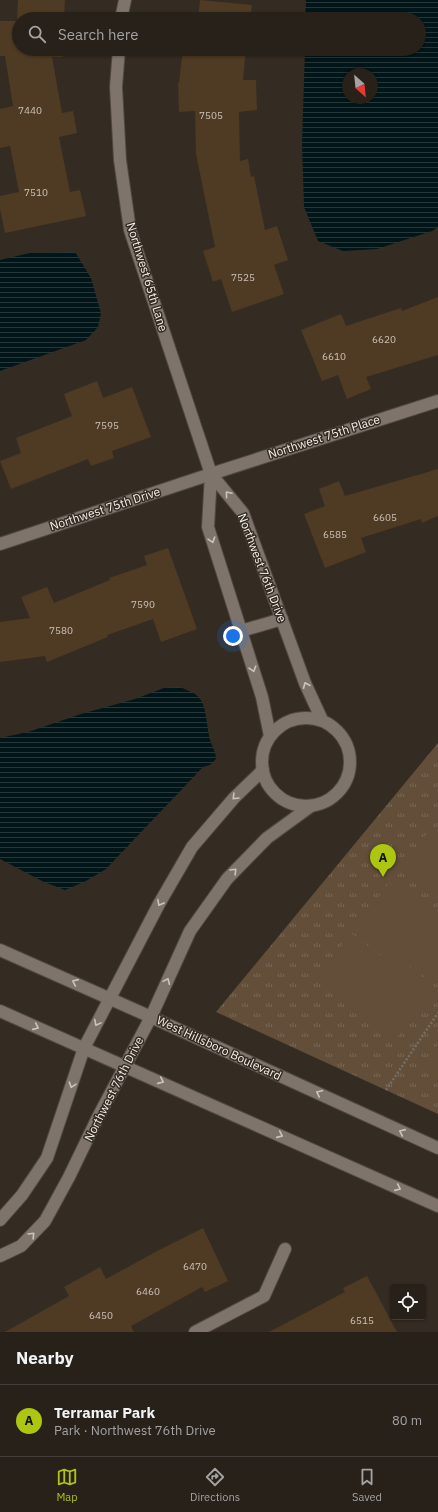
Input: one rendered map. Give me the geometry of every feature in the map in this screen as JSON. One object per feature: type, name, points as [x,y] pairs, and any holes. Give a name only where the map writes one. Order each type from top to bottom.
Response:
[{"type":"street","points":[[122,12],[125,0]]},
{"type":"street","name":"Northwest 65th Lane","points":[[118,56],[116,87],[120,160],[130,230],[211,474]]},
{"type":"street","name":"Northwest 75th Place","points":[[211,474],[438,401]]},
{"type":"street","points":[[211,474],[208,527],[262,697],[270,736]]},
{"type":"street","name":"Northwest 75th Drive","points":[[0,544],[211,474]]},
{"type":"street","name":"Northwest 76th Drive","points":[[211,474],[243,513],[305,683],[322,720]]},
{"type":"street","points":[[241,631],[282,619]]},
{"type":"street","points":[[308,717],[322,720],[335,728],[344,739],[350,753],[350,767],[346,781],[337,793],[325,802],[311,806],[298,806],[285,801],[274,793],[267,782],[263,770],[262,758],[264,747],[270,736],[280,726],[293,720],[308,717]]},
{"type":"street","points":[[0,1220],[22,1195],[47,1158],[84,1048],[159,904],[192,847],[234,798],[263,770]]},
{"type":"street","name":"Northwest 76th Drive","points":[[0,1256],[21,1246],[45,1221],[151,1017],[190,931],[227,879],[266,838],[311,806]]},
{"type":"street","name":"West Hillsboro Boulevard","points":[[0,950],[110,998],[438,1148]]},
{"type":"street","points":[[0,1011],[438,1206]]},
{"type":"street","points":[[195,1332],[264,1296],[285,1249]]},
{"type":"path","points":[[386,1090],[438,1012]]},
{"type":"green space","points":[[438,743],[438,1114],[216,1012]]},
{"type":"green space","points":[[428,832],[438,840],[438,900],[399,870]]},
{"type":"green space","points":[[389,883],[438,919],[438,982],[436,985],[357,926]]},
{"type":"green space","points":[[351,933],[430,993],[398,1036],[319,976]]},
{"type":"green space","points":[[438,1045],[438,1075],[422,1067]]},
{"type":"shaded area","points":[[306,0],[438,0],[438,227],[432,231],[377,249],[343,251],[318,241],[304,207],[302,143],[305,56],[426,56],[426,12],[305,12]]},
{"type":"shaded area","points":[[75,252],[91,278],[101,313],[98,327],[86,340],[0,371],[0,260],[30,253]]},
{"type":"shaded area","points":[[180,687],[195,694],[202,702],[216,759],[210,765],[203,767],[106,869],[86,881],[65,890],[44,882],[0,859],[0,738],[28,732],[81,714],[135,699],[164,688]]},
{"type":"building","points":[[18,0],[65,0],[64,12],[17,12]]},
{"type":"building","points":[[200,0],[252,5],[251,12],[199,12]]},
{"type":"building","points":[[0,21],[12,21],[12,56],[63,56],[52,57],[62,113],[73,111],[77,133],[59,137],[70,192],[80,190],[86,216],[5,233],[0,209],[0,196],[19,192],[10,146],[0,148],[0,109],[13,106],[5,56],[0,56]]},
{"type":"building","points":[[182,56],[245,56],[243,80],[256,80],[257,110],[239,112],[240,161],[248,159],[251,177],[254,176],[265,230],[277,226],[288,260],[274,265],[284,294],[232,312],[221,279],[213,282],[203,251],[215,247],[196,154],[195,111],[179,112],[179,83]]},
{"type":"building","points":[[438,297],[438,355],[366,377],[371,389],[347,399],[338,375],[322,381],[301,330],[341,314],[346,326],[401,308],[402,311]]},
{"type":"building","points":[[97,381],[103,398],[132,387],[151,437],[112,451],[114,458],[91,466],[88,459],[11,489],[0,461],[21,453],[16,438],[72,416],[64,394]]},
{"type":"building","points":[[438,469],[438,516],[422,523],[421,519],[361,538],[366,552],[325,568],[304,514],[325,506],[319,489],[339,481],[345,496]]},
{"type":"building","points":[[168,548],[197,629],[161,642],[153,619],[107,635],[108,637],[47,662],[45,656],[0,662],[0,622],[30,618],[21,597],[47,587],[54,603],[110,580],[109,578],[147,565],[144,556]]},
{"type":"building","points":[[203,1228],[228,1281],[205,1292],[202,1287],[131,1326],[134,1332],[5,1332],[69,1296],[64,1287],[100,1267],[106,1279]]},
{"type":"building","points":[[367,1276],[397,1332],[269,1332],[345,1292],[343,1288]]},
{"type":"place","name":"Terramar Park","points":[[383,877]]}]
